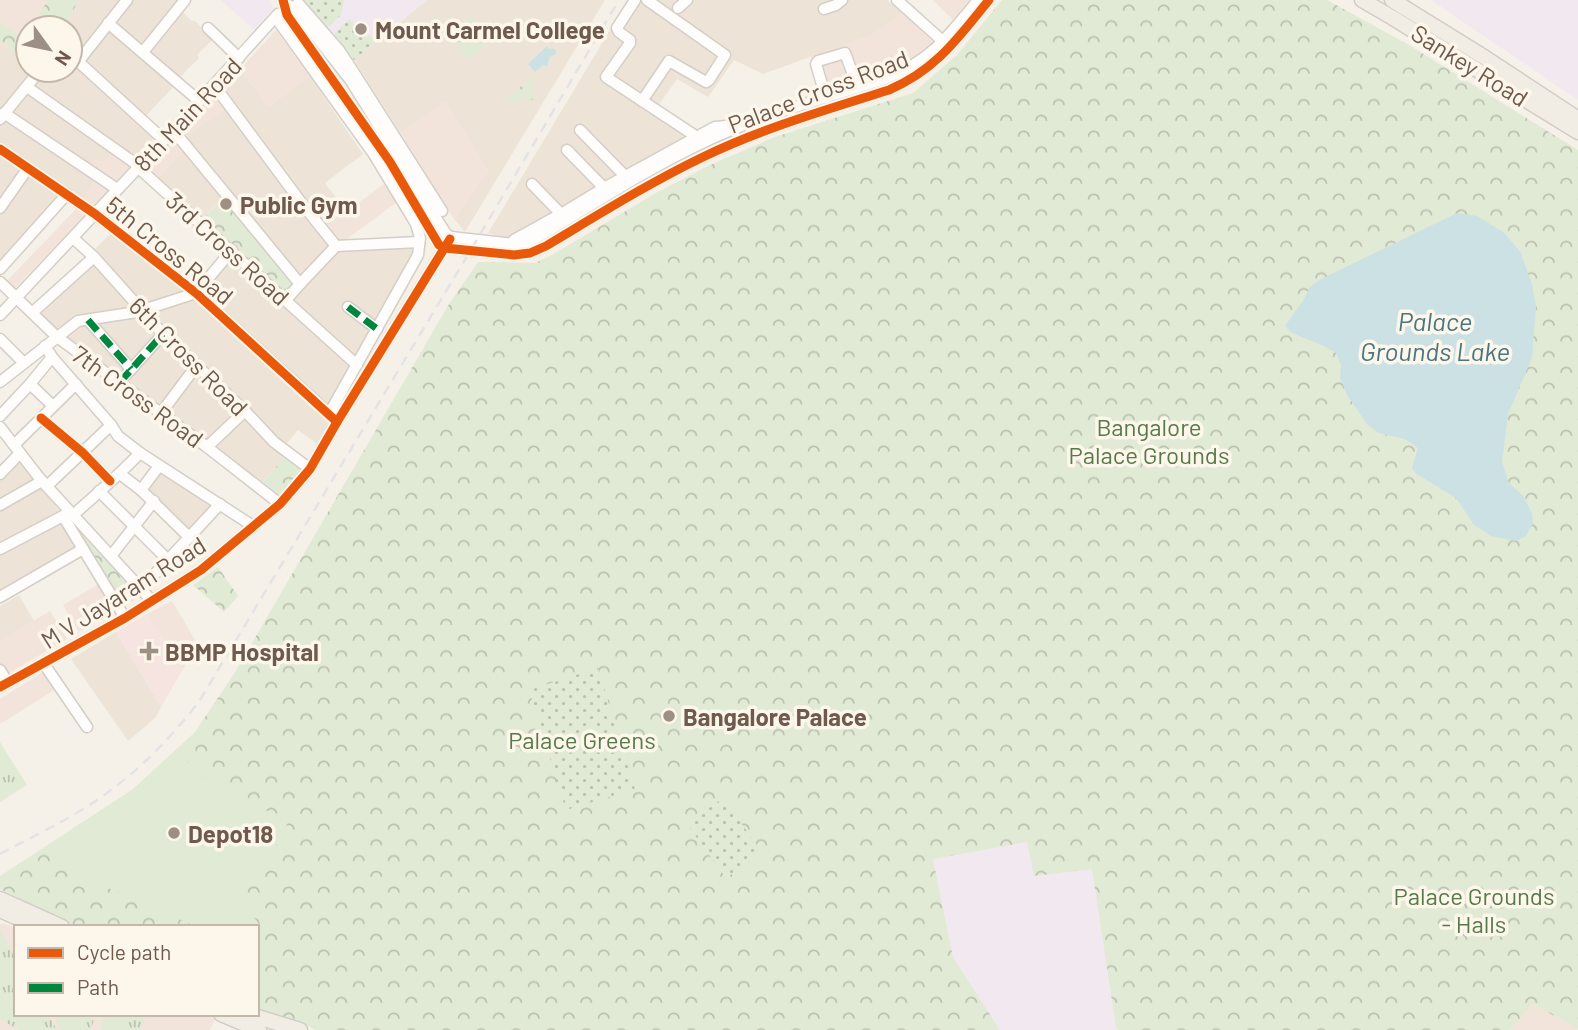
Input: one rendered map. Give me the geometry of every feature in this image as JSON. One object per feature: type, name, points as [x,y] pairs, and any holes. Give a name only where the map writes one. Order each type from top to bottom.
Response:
[{"type":"main road","name":"Sankey Road","points":[[1362,0],[1578,132]]},
{"type":"main road","name":"Sankey Road","points":[[1399,2],[1578,119]]},
{"type":"main road","points":[[0,899],[58,925]]},
{"type":"main road","points":[[0,910],[34,925]]},
{"type":"main road","points":[[226,1016],[259,1030]]},
{"type":"main road","points":[[254,1016],[300,1030]]},
{"type":"street","points":[[84,48],[127,0]]},
{"type":"street","points":[[143,52],[185,0]]},
{"type":"street","points":[[635,0],[617,28],[630,40],[629,45],[606,77],[696,137]]},
{"type":"street","points":[[642,101],[669,61],[706,82],[725,55],[647,0]]},
{"type":"street","points":[[824,9],[842,0]]},
{"type":"street","points":[[897,0],[947,45]]},
{"type":"street","name":"Palace Cross Road","points":[[492,245],[514,255],[530,253],[651,184],[770,122],[826,98],[902,72],[947,45],[978,0]]},
{"type":"street","name":"Palace Cross Road","points":[[492,245],[527,242],[699,144],[747,125],[770,122],[889,90],[906,82],[923,71],[989,0]]},
{"type":"street","points":[[284,2],[287,15],[390,162],[442,247]]},
{"type":"street","points":[[284,2],[298,2],[339,50],[442,211]]},
{"type":"street","points":[[284,2],[293,7],[351,81],[448,235],[492,245]]},
{"type":"street","name":"8th Main Road","points":[[0,315],[276,18],[284,2]]},
{"type":"street","points":[[276,18],[373,153],[416,224],[420,238],[418,255],[357,365],[336,417]]},
{"type":"street","points":[[108,23],[199,101]]},
{"type":"street","points":[[208,28],[239,58]]},
{"type":"street","points":[[826,98],[816,64],[818,61],[845,53],[858,88]]},
{"type":"street","points":[[84,67],[164,140]]},
{"type":"street","points":[[29,84],[2,116],[117,189]]},
{"type":"street","points":[[214,85],[336,246]]},
{"type":"street","name":"3rd Cross Road","points":[[27,87],[139,166],[357,365]]},
{"type":"street","points":[[513,240],[715,127],[747,125]]},
{"type":"street","points":[[173,130],[300,284]]},
{"type":"street","points":[[580,130],[625,177]]},
{"type":"street","name":"5th Cross Road","points":[[0,149],[95,214],[196,293],[336,417]]},
{"type":"street","points":[[567,150],[604,188]]},
{"type":"street","points":[[0,208],[28,168]]},
{"type":"street","points":[[532,184],[561,215]]},
{"type":"street","points":[[0,269],[67,194]]},
{"type":"street","points":[[336,417],[448,235]]},
{"type":"street","name":"6th Cross Road","points":[[73,238],[94,257],[163,334],[274,442],[310,469]]},
{"type":"street","points":[[286,300],[336,246],[419,242]]},
{"type":"street","points":[[442,247],[492,245]]},
{"type":"street","points":[[0,382],[78,321],[141,310],[196,293],[232,250]]},
{"type":"street","points":[[33,312],[94,257]]},
{"type":"street","name":"7th Cross Road","points":[[0,282],[57,337],[280,504]]},
{"type":"street","points":[[348,307],[377,330]]},
{"type":"street","points":[[88,320],[131,369]]},
{"type":"street","points":[[120,382],[163,334]]},
{"type":"street","points":[[0,339],[24,363]]},
{"type":"street","points":[[45,346],[118,436],[159,466],[253,526]]},
{"type":"street","points":[[0,416],[52,357]]},
{"type":"street","points":[[160,413],[197,365]]},
{"type":"street","points":[[30,384],[53,406]]},
{"type":"street","points":[[0,474],[41,418],[76,384]]},
{"type":"street","points":[[207,447],[244,411]]},
{"type":"street","name":"M V Jayaram Road","points":[[4,685],[125,618],[201,570],[280,504],[310,469],[336,417]]},
{"type":"street","points":[[41,418],[83,453],[110,481]]},
{"type":"street","points":[[0,505],[44,484],[83,453],[111,425]]},
{"type":"street","points":[[0,427],[69,514],[152,601]]},
{"type":"street","points":[[0,549],[69,514],[120,474],[140,453]]},
{"type":"street","points":[[141,490],[159,466]]},
{"type":"street","points":[[120,474],[154,501],[189,537]]},
{"type":"street","points":[[99,491],[168,560]]},
{"type":"street","points":[[111,556],[154,501]]},
{"type":"street","points":[[141,589],[220,504]]},
{"type":"street","points":[[69,514],[83,549],[125,618]]},
{"type":"street","points":[[0,597],[83,549]]},
{"type":"street","points":[[44,664],[87,727]]},
{"type":"street","points":[[0,670],[4,685]]},
{"type":"shaded area","points":[[0,0],[81,0],[72,14],[14,14],[14,52],[0,43]]},
{"type":"shaded area","points":[[81,0],[120,0],[84,47],[84,14],[72,14]]},
{"type":"shaded area","points":[[129,0],[180,0],[142,47],[111,23]]},
{"type":"shaded area","points":[[220,0],[269,0],[274,8],[254,29]]},
{"type":"shaded area","name":"Mount Carmel College","points":[[303,0],[427,0],[354,60]]},
{"type":"shaded area","points":[[427,0],[605,0],[465,232],[454,219],[488,171],[446,102],[400,132],[354,60]]},
{"type":"shaded area","points":[[628,0],[682,0],[670,14],[674,18],[690,0],[887,0],[903,13],[869,36],[763,74],[734,60],[708,97],[677,79],[658,106],[697,131],[512,240],[488,233]]},
{"type":"shaded area","points":[[933,0],[969,0],[953,20]]},
{"type":"shaded area","points":[[1431,0],[1578,0],[1578,100]]},
{"type":"shaded area","points":[[181,11],[213,39],[180,77],[149,52]]},
{"type":"shaded area","points":[[903,13],[933,42],[881,74],[821,94],[811,56],[869,36]]},
{"type":"shaded area","points":[[108,27],[176,84],[143,119],[84,65],[84,58]]},
{"type":"shaded area","points":[[276,30],[310,76],[269,106],[240,69]]},
{"type":"shaded area","points":[[0,43],[14,52],[14,84],[25,84],[0,115]]},
{"type":"shaded area","points":[[240,69],[269,106],[310,76],[363,154],[325,183],[347,212],[326,227],[222,90]]},
{"type":"shaded area","points":[[84,71],[154,138],[136,161],[30,87],[33,84],[84,84]]},
{"type":"shaded area","points":[[27,89],[113,150],[104,163],[89,169],[7,113]]},
{"type":"shaded area","points":[[216,93],[226,108],[184,138],[179,133]]},
{"type":"shaded area","points":[[446,102],[488,171],[454,219],[400,132]]},
{"type":"shaded area","points":[[226,108],[331,247],[300,280],[184,138]]},
{"type":"shaded area","points":[[4,116],[97,177],[81,203],[0,148],[0,121]]},
{"type":"shaded area","points":[[176,136],[185,148],[156,181],[144,171]]},
{"type":"shaded area","points":[[185,148],[226,196],[200,220],[156,181]]},
{"type":"shaded area","points":[[113,150],[133,164],[113,185],[89,169],[97,158],[104,162]]},
{"type":"shaded area","points":[[0,152],[23,169],[0,202]]},
{"type":"shaded area","points":[[28,171],[63,195],[0,265],[0,213]]},
{"type":"shaded area","points":[[97,177],[111,187],[92,210],[81,203]]},
{"type":"shaded area","points":[[384,184],[397,202],[339,245],[326,227]]},
{"type":"shaded area","points":[[80,205],[89,211],[13,290],[5,283]]},
{"type":"shaded area","points":[[114,230],[186,290],[142,308],[92,252]]},
{"type":"shaded area","points":[[415,246],[414,253],[356,360],[289,300],[339,249]]},
{"type":"shaded area","points":[[232,255],[354,366],[328,409],[200,294]]},
{"type":"shaded area","points":[[93,261],[134,307],[89,318],[57,334],[34,312]]},
{"type":"shaded area","points":[[196,297],[334,421],[319,445],[298,430],[283,448],[145,312]]},
{"type":"shaded area","points":[[143,316],[195,366],[161,410],[65,336],[80,324]]},
{"type":"shaded area","points":[[198,368],[243,411],[207,444],[163,412]]},
{"type":"shaded area","points":[[245,413],[286,455],[262,483],[211,446]]},
{"type":"shaded area","points":[[19,456],[37,480],[0,502],[0,476]]},
{"type":"shaded area","points":[[160,468],[217,505],[189,535],[143,490]]},
{"type":"shaded area","points":[[42,484],[60,513],[0,547],[0,507]]},
{"type":"shaded area","points":[[63,520],[79,548],[0,594],[0,553]]},
{"type":"shaded area","points":[[99,584],[115,612],[79,632],[63,605]]},
{"type":"shaded area","points":[[19,595],[34,621],[0,641],[0,606]]},
{"type":"shaded area","points":[[172,601],[198,645],[183,669],[147,614]]},
{"type":"shaded area","points":[[50,611],[67,639],[4,676],[0,669],[0,641]]},
{"type":"shaded area","name":"BBMP Hospital","points":[[147,614],[183,669],[161,707],[116,632]]},
{"type":"shaded area","points":[[116,632],[161,707],[156,717],[128,741],[71,659]]},
{"type":"shaded area","points":[[45,671],[56,689],[0,724],[0,699]]},
{"type":"shaded area","points":[[1028,842],[1092,868],[1116,1028],[1119,1030],[1000,1030],[953,957],[933,859]]},
{"type":"shaded area","points":[[0,924],[14,927],[14,1016],[208,1016],[215,1019],[210,1030],[0,1030]]},
{"type":"shaded area","points":[[1533,1004],[1578,1029],[1578,1030],[1510,1030]]},
{"type":"green space","points":[[48,0],[78,2],[71,14],[39,14]]},
{"type":"green space","points":[[303,0],[344,0],[341,15],[328,27]]},
{"type":"green space","name":"Bangalore Palace Grounds","points":[[1002,0],[1327,0],[1409,45],[1578,150],[1578,1029],[1533,1004],[1510,1030],[1119,1030],[1116,1028],[1092,869],[1034,876],[1027,842],[933,859],[953,957],[1000,1030],[315,1030],[259,1010],[259,925],[74,925],[0,889],[0,876],[132,790],[195,732],[234,674],[449,304],[478,262],[535,263],[710,165],[775,137],[913,93],[957,55]]},
{"type":"green space","points":[[470,16],[491,41],[469,59],[448,34]]},
{"type":"green space","points":[[349,19],[366,37],[369,35],[376,42],[354,60],[334,34]]},
{"type":"green space","points":[[0,22],[14,32],[14,50],[0,41]]},
{"type":"green space","points":[[531,77],[533,100],[523,98],[512,102],[508,99]]},
{"type":"green space","points":[[226,196],[298,283],[286,299],[201,220]]},
{"type":"green space","points":[[286,455],[304,469],[281,498],[262,483]]},
{"type":"green space","points":[[76,524],[142,595],[122,608]]},
{"type":"green space","points":[[218,567],[238,596],[224,612],[193,585]]},
{"type":"green space","name":"Palace Greens","points":[[598,668],[635,789],[566,810],[529,690]]},
{"type":"green space","points":[[0,742],[27,785],[0,802]]},
{"type":"green space","name":"Depot18","points":[[175,751],[230,799],[290,818],[272,854],[239,899],[263,929],[259,934],[259,925],[192,925],[97,883],[43,848],[132,790]]},
{"type":"green space","points":[[723,798],[762,852],[726,878],[687,824]]},
{"type":"green space","points":[[0,930],[14,954],[14,1016],[49,1016],[57,1030],[19,1030],[0,1019]]},
{"type":"green space","points":[[54,1016],[94,1016],[91,1030],[61,1030]]},
{"type":"green space","points":[[104,1016],[147,1016],[139,1030],[100,1030]]},
{"type":"water","points":[[547,46],[556,50],[556,54],[550,57],[547,66],[543,65],[535,72],[528,64]]},
{"type":"water","name":"Palace Grounds Lake","points":[[1457,213],[1477,216],[1503,232],[1520,251],[1532,284],[1536,307],[1532,358],[1508,414],[1502,462],[1509,483],[1523,496],[1532,513],[1533,523],[1526,536],[1516,541],[1491,536],[1474,525],[1456,498],[1415,473],[1412,468],[1418,448],[1405,439],[1378,433],[1367,424],[1347,395],[1340,378],[1341,365],[1336,353],[1292,333],[1285,326],[1309,288],[1319,280]]},
{"type":"railway","points":[[0,854],[80,811],[122,782],[163,744],[200,700],[619,0]]},
{"type":"marked path","points":[[348,307],[377,329]]},
{"type":"marked path","points":[[88,320],[131,369]]},
{"type":"marked path","points":[[120,382],[163,334]]},
{"type":"cycle path","points":[[283,0],[287,15],[390,162],[439,245],[445,248],[514,255],[530,253],[546,246],[643,188],[726,147],[906,82],[945,52],[989,0]]},
{"type":"cycle path","points":[[0,149],[95,214],[196,293],[337,422]]},
{"type":"cycle path","points":[[0,687],[125,618],[201,570],[280,504],[310,469],[450,239]]},
{"type":"cycle path","points":[[41,418],[83,453],[110,481]]},
{"type":"place","name":"Mount Carmel College","points":[[361,29]]},
{"type":"place","name":"Public Gym","points":[[226,204]]},
{"type":"place","name":"BBMP Hospital","points":[[149,651]]},
{"type":"place","name":"Bangalore Palace","points":[[669,716]]},
{"type":"place","name":"Depot18","points":[[174,833]]},
{"type":"park label","name":"Palace Grounds - Halls","points":[[1474,909]]}]
